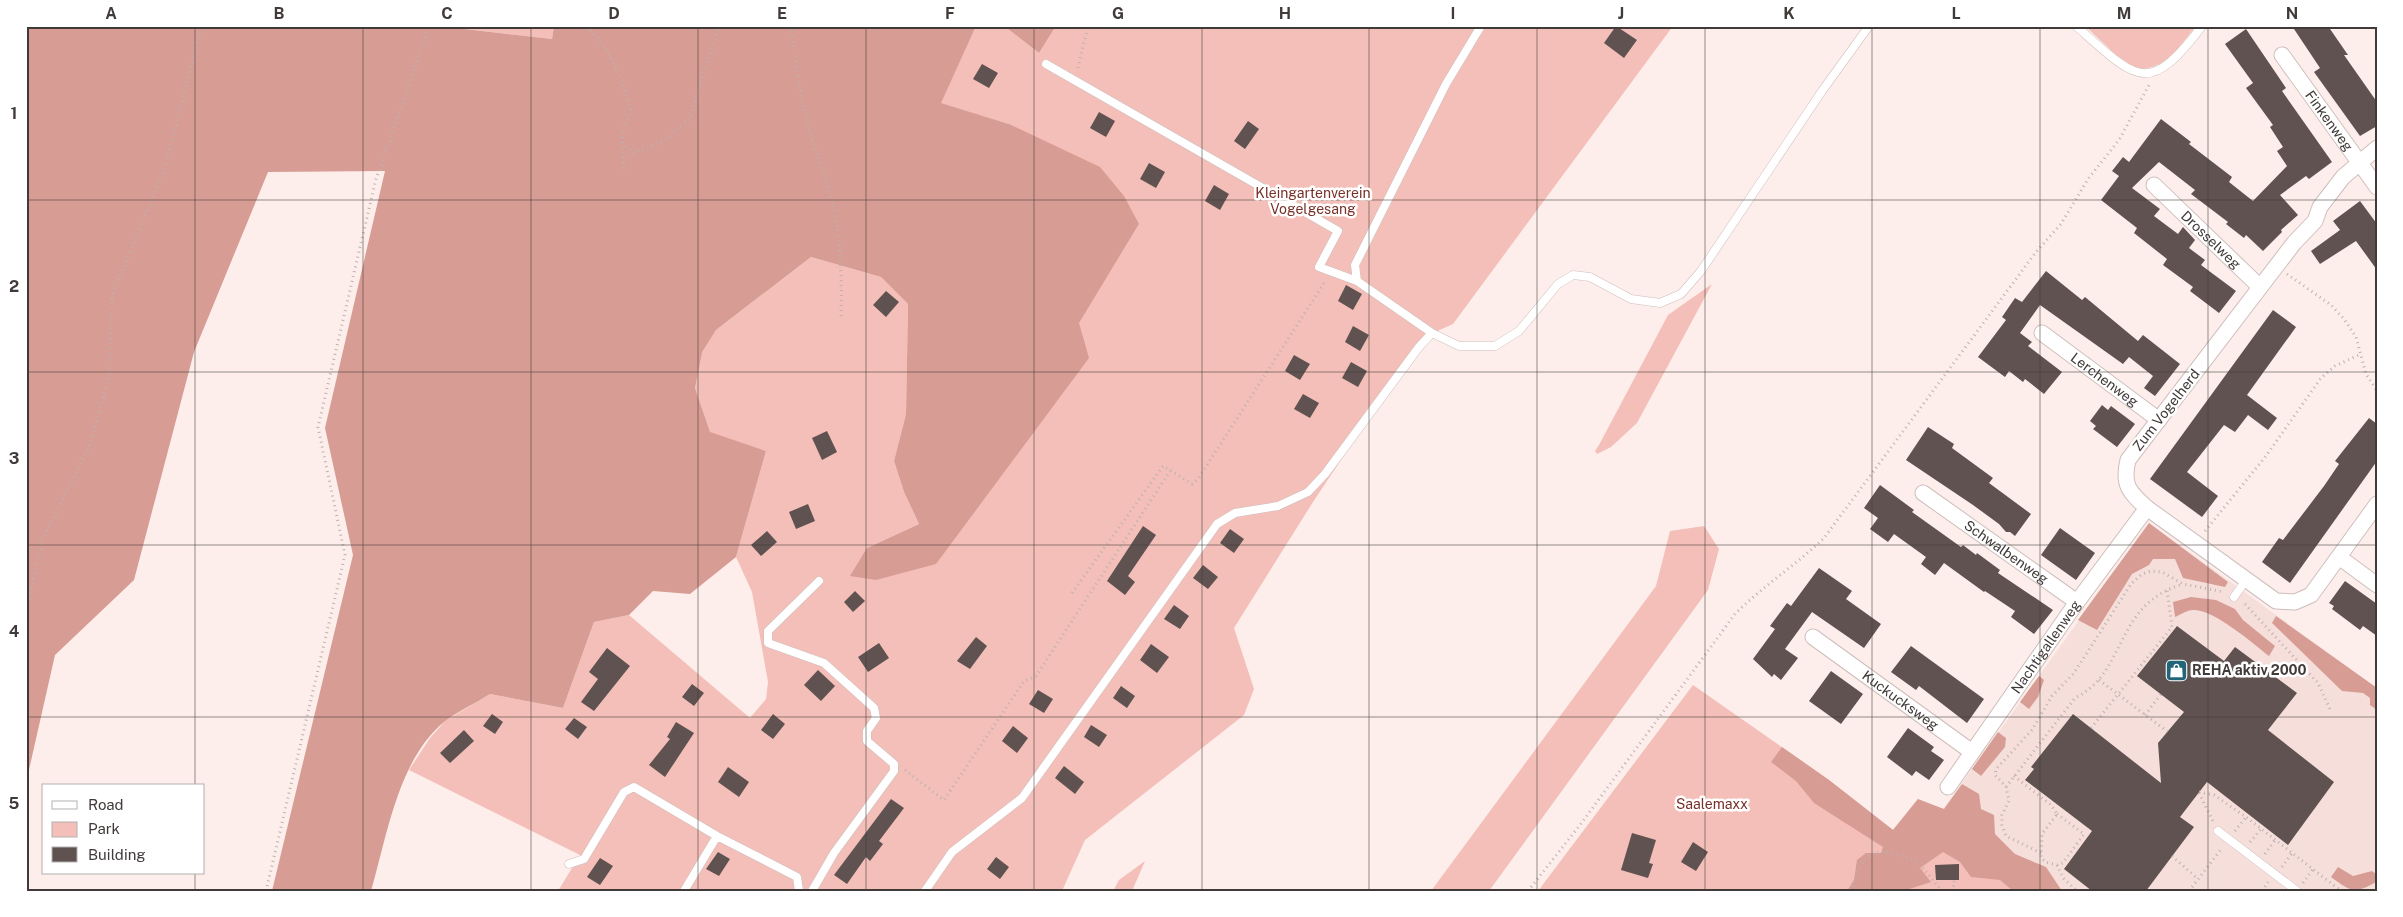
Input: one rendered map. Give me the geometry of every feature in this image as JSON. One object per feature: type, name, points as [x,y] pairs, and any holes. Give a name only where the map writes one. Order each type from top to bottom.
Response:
[{"type":"street","name":"Finkenweg","points":[[2282,55],[2377,187]]},
{"type":"street","name":"Zum Vogelherd","points":[[2377,148],[2343,177],[2320,207],[2315,221],[2260,287],[2128,460],[2124,474],[2130,492],[2147,508],[2276,601],[2295,602],[2311,596],[2377,504]]},
{"type":"street","name":"Drosselweg","points":[[2156,191],[2260,287]]},
{"type":"street","name":"Lerchenweg","points":[[2045,338],[2159,420]]},
{"type":"street","name":"Schwalbenweg","points":[[1929,502],[2077,602]]},
{"type":"street","name":"Nachtigallenweg","points":[[1948,787],[2077,602],[2147,508]]},
{"type":"street","points":[[2340,557],[2377,584]]},
{"type":"street","name":"Kuckucksweg","points":[[1813,637],[1825,654],[1972,752]]},
{"type":"lane","points":[[1357,281],[1355,265],[1446,84],[1481,26]]},
{"type":"lane","points":[[1046,64],[1338,231],[1319,267],[1357,281],[1432,333],[1459,346],[1495,346],[1518,331],[1558,284],[1574,275],[1590,277],[1631,300],[1660,303],[1681,294],[1702,272],[1822,91],[1869,26]]},
{"type":"lane","points":[[2076,26],[2124,66],[2139,74],[2162,71],[2202,26]]},
{"type":"lane","points":[[925,891],[952,852],[1022,798],[1218,524],[1235,513],[1278,506],[1308,492],[1326,474],[1419,347],[1432,333]]},
{"type":"lane","points":[[2234,597],[2246,580]]},
{"type":"lane","points":[[812,891],[834,853],[894,771],[894,764],[867,741],[867,731],[876,718],[874,708],[824,663],[768,643],[768,630],[819,581]]},
{"type":"lane","points":[[569,864],[584,859],[624,792],[634,787],[717,836],[796,876],[799,891]]},
{"type":"lane","points":[[2218,830],[2297,891]]},
{"type":"lane","points":[[684,891],[717,836]]},
{"type":"path","points":[[26,613],[42,540],[90,445],[109,376],[112,296],[164,170],[202,26]]},
{"type":"path","points":[[266,891],[345,555],[318,426],[376,179],[429,26]]},
{"type":"path","points":[[587,26],[607,50],[623,84],[630,112],[622,132],[624,174]]},
{"type":"path","points":[[622,143],[634,153],[663,142],[690,119],[708,57],[720,26]]},
{"type":"path","points":[[791,26],[799,83],[810,132],[833,206],[842,270],[840,319]]},
{"type":"path","points":[[1075,81],[1088,26]]},
{"type":"path","points":[[1528,891],[1580,825],[1735,614],[1752,596],[1806,556],[1824,538],[1866,483],[2036,252],[2061,224],[2088,179],[2119,140],[2149,88],[2150,74]]},
{"type":"path","points":[[2277,267],[2331,305],[2356,337],[2366,374],[2377,391]]},
{"type":"path","points":[[1072,592],[1163,466],[1192,484],[1198,479],[1331,272]]},
{"type":"path","points":[[2195,543],[2266,456],[2321,378],[2335,366],[2361,354]]},
{"type":"path","points":[[894,771],[907,770],[944,800],[1024,681],[1036,676],[1170,471]]},
{"type":"path","points":[[2041,853],[2006,836],[2002,815],[2009,801],[2006,786],[1995,776],[1996,769],[2032,730],[2052,696],[2074,673],[2131,584],[2142,574],[2151,570],[2162,572],[2183,584],[2227,593],[2245,604],[2318,683],[2330,709]]},
{"type":"path","points":[[2006,786],[2075,698],[2090,690],[2099,680],[2137,612],[2148,601],[2168,589],[2183,584]]},
{"type":"path","points":[[2091,728],[2172,628],[2168,589]]},
{"type":"path","points":[[2099,680],[2168,732]]},
{"type":"path","points":[[2145,715],[2161,694]]},
{"type":"path","points":[[2014,776],[2051,804],[2057,814],[2084,834],[2063,863],[2057,865],[2045,862],[2041,853],[2042,834],[2057,814]]},
{"type":"path","points":[[2218,830],[2199,792],[2214,795],[2341,891]]},
{"type":"path","points":[[2191,890],[2228,839]]},
{"type":"path","points":[[1850,891],[1863,860],[1872,854],[1885,851],[1917,861],[1942,891]]},
{"type":"path","points":[[2172,856],[2198,879]]},
{"type":"path","points":[[2057,865],[2063,878],[2077,891]]},
{"type":"path","points":[[1951,891],[1954,880]]},
{"type":"shaded area","points":[[26,26],[439,26],[552,39],[554,26],[976,26],[941,103],[1009,124],[1100,167],[1124,196],[1139,224],[1079,323],[1089,358],[936,564],[876,580],[850,576],[867,548],[919,524],[904,492],[894,461],[906,414],[908,304],[881,277],[811,257],[716,330],[702,352],[695,388],[710,432],[766,451],[736,557],[690,594],[653,591],[629,615],[594,622],[563,708],[490,694],[444,722],[428,738],[415,757],[405,778],[389,823],[371,891],[272,891],[353,555],[325,428],[385,171],[268,172],[194,352],[134,580],[55,655],[26,783]]},
{"type":"shaded area","points":[[1004,26],[1056,26],[1039,53]]},
{"type":"shaded area","points":[[2149,523],[2377,688],[2377,888],[2375,891],[2018,891],[1943,809]]},
{"type":"shaded area","points":[[2149,523],[2228,582],[2225,587],[2183,578],[2175,559],[2153,559],[2149,565],[2132,574],[2097,630],[2078,620]]},
{"type":"shaded area","points":[[2191,597],[2216,600],[2235,609],[2243,620],[2275,646],[2269,656],[2232,628],[2211,615],[2193,610],[2175,617],[2173,602]]},
{"type":"shaded area","points":[[2276,616],[2377,688],[2377,710],[2370,705],[2370,698],[2363,693],[2342,691],[2272,623]]},
{"type":"shaded area","points":[[2039,676],[2044,680],[2038,697],[2029,709],[2020,702]]},
{"type":"shaded area","points":[[1998,732],[2006,738],[2005,747],[1981,776],[1972,769]]},
{"type":"shaded area","points":[[1782,747],[1829,780],[1893,830],[1918,799],[1944,809],[1962,784],[1979,794],[1981,809],[1994,815],[1995,834],[2015,854],[2046,867],[2062,891],[2013,891],[2000,880],[1971,877],[1960,862],[1943,852],[1920,868],[1931,882],[1903,891],[1847,891],[1854,880],[1857,860],[1866,853],[1881,853],[1883,847],[1814,803],[1796,781],[1771,762]]},
{"type":"shaded area","points":[[2338,867],[2353,876],[2372,871],[2377,875],[2376,882],[2362,889],[2352,890],[2331,877]]},
{"type":"green space","points":[[439,26],[554,26],[552,39]]},
{"type":"green space","name":"Kleingartenverein Vogelgesang","points":[[976,26],[1004,26],[1039,53],[1056,26],[1673,26],[1453,324],[1422,338],[1313,502],[1234,628],[1254,689],[1244,715],[1085,840],[1062,891],[558,891],[580,855],[409,770],[430,738],[445,721],[490,694],[563,708],[594,622],[629,615],[750,718],[766,699],[768,682],[752,592],[736,557],[766,451],[710,433],[695,388],[701,352],[716,330],[811,257],[881,277],[908,304],[906,414],[894,461],[904,492],[919,524],[867,548],[876,580],[1078,323],[1139,224],[1009,124],[940,103]]},
{"type":"green space","points":[[2085,26],[2196,26],[2172,55],[2157,65],[2138,70],[2116,55]]},
{"type":"green space","points":[[1712,284],[1637,423],[1611,447],[1597,454],[1595,451],[1668,315]]},
{"type":"green space","points":[[1704,526],[1719,549],[1708,590],[1489,891],[1431,891],[1656,586],[1670,531]]},
{"type":"green space","name":"Saalemaxx","points":[[1693,685],[1829,780],[1893,830],[1918,799],[2018,891],[1538,891]]},
{"type":"green space","points":[[1145,861],[1132,891],[1113,891],[1119,880]]},
{"type":"building","points":[[1616,26],[1637,40],[1624,58],[1604,43]]},
{"type":"building","points":[[2292,26],[2328,26],[2348,55],[2344,55],[2377,102],[2377,126],[2360,136],[2314,72],[2320,68]]},
{"type":"building","points":[[2246,29],[2286,88],[2282,91],[2332,162],[2309,179],[2306,176],[2280,195],[2298,215],[2281,230],[2282,232],[2263,251],[2246,235],[2244,238],[2226,224],[2228,222],[2191,194],[2195,190],[2159,162],[2132,188],[2160,209],[2154,216],[2178,234],[2183,227],[2195,240],[2189,248],[2205,260],[2201,265],[2236,291],[2219,313],[2190,291],[2193,287],[2163,265],[2167,259],[2134,233],[2137,228],[2101,200],[2119,176],[2112,171],[2123,157],[2129,162],[2161,119],[2191,142],[2189,144],[2232,177],[2229,182],[2253,201],[2287,166],[2277,151],[2283,147],[2270,127],[2273,125],[2246,88],[2253,83],[2225,44]]},
{"type":"building","points":[[982,64],[998,73],[989,88],[973,79]]},
{"type":"building","points":[[1099,112],[1115,121],[1106,137],[1090,128]]},
{"type":"building","points":[[1248,121],[1259,129],[1245,149],[1234,141]]},
{"type":"building","points":[[1149,163],[1165,172],[1156,188],[1140,179]]},
{"type":"building","points":[[1214,185],[1229,194],[1220,210],[1205,201]]},
{"type":"building","points":[[2360,201],[2377,224],[2377,270],[2356,241],[2320,264],[2311,251],[2340,230],[2333,221]]},
{"type":"building","points":[[2046,271],[2082,300],[2085,297],[2138,341],[2143,335],[2180,364],[2155,396],[2144,388],[2153,376],[2129,357],[2123,364],[2040,305],[2020,333],[2032,342],[2028,346],[2062,372],[2044,394],[2025,379],[2023,382],[2009,371],[2005,377],[1978,357],[2006,320],[2002,317],[2015,298],[2022,302]]},
{"type":"building","points":[[1346,285],[1362,294],[1353,310],[1338,301]]},
{"type":"building","points":[[886,291],[899,302],[886,317],[873,305]]},
{"type":"building","points":[[2273,310],[2296,327],[2247,395],[2277,418],[2268,430],[2248,415],[2235,432],[2224,425],[2187,472],[2218,496],[2202,517],[2150,479]]},
{"type":"building","points":[[1353,326],[1369,335],[1360,351],[1345,342]]},
{"type":"building","points":[[1294,355],[1310,364],[1300,380],[1285,371]]},
{"type":"building","points":[[1351,362],[1367,371],[1358,387],[1342,378]]},
{"type":"building","points":[[1303,394],[1319,403],[1310,418],[1294,409]]},
{"type":"building","points":[[2102,405],[2108,410],[2111,406],[2135,424],[2117,447],[2093,429],[2096,426],[2090,421]]},
{"type":"building","points":[[2369,418],[2377,424],[2377,461],[2290,583],[2262,562],[2279,538],[2283,540],[2324,486],[2339,464],[2335,461]]},
{"type":"building","points":[[1928,427],[1954,444],[1952,448],[1993,478],[1989,483],[2031,514],[2015,536],[2010,532],[2006,532],[1999,524],[1973,505],[1906,460]]},
{"type":"building","points":[[827,431],[837,452],[822,460],[812,438]]},
{"type":"building","points":[[1880,485],[1914,510],[1912,512],[1961,547],[1963,545],[1976,555],[1977,553],[2000,570],[1998,573],[2053,610],[2034,634],[2011,617],[2015,611],[1984,592],[1944,563],[1935,575],[1921,564],[1926,557],[1894,534],[1888,542],[1870,529],[1878,518],[1864,508]]},
{"type":"building","points":[[808,504],[815,521],[796,529],[789,512]]},
{"type":"building","points":[[1143,526],[1156,535],[1128,576],[1135,582],[1125,595],[1107,581]]},
{"type":"building","points":[[2060,528],[2095,553],[2076,580],[2041,555]]},
{"type":"building","points":[[1230,529],[1244,539],[1234,553],[1220,543]]},
{"type":"building","points":[[767,531],[777,542],[761,556],[751,545]]},
{"type":"building","points":[[1203,565],[1218,577],[1208,589],[1193,578]]},
{"type":"building","points":[[1819,568],[1852,591],[1846,599],[1881,624],[1864,648],[1812,612],[1785,649],[1798,658],[1781,680],[1774,674],[1772,677],[1753,659],[1775,629],[1770,626],[1787,603],[1791,606]]},
{"type":"building","points":[[2345,581],[2377,604],[2377,636],[2363,626],[2360,630],[2332,609],[2334,606],[2329,603]]},
{"type":"building","points":[[855,591],[865,601],[853,612],[844,602]]},
{"type":"building","points":[[1174,605],[1189,616],[1180,629],[1164,619]]},
{"type":"building","points":[[2177,626],[2224,661],[2235,647],[2297,693],[2268,730],[2334,782],[2288,845],[2207,782],[2180,817],[2194,827],[2146,891],[2092,891],[2064,869],[2092,831],[2025,780],[2034,769],[2031,767],[2073,714],[2161,783],[2158,743],[2184,712],[2137,676]]},
{"type":"building","points":[[976,637],[987,646],[970,669],[957,661]]},
{"type":"building","points":[[879,643],[889,658],[868,672],[858,657]]},
{"type":"building","points":[[1151,644],[1169,657],[1157,673],[1140,660]]},
{"type":"building","points":[[1911,646],[1984,699],[1967,723],[1919,686],[1916,690],[1891,672]]},
{"type":"building","points":[[607,648],[630,666],[594,711],[581,702],[598,679],[589,672]]},
{"type":"building","points":[[818,670],[835,686],[821,701],[804,685]]},
{"type":"building","points":[[1831,671],[1863,694],[1841,724],[1809,701]]},
{"type":"building","points":[[692,684],[704,693],[694,706],[682,697]]},
{"type":"building","points":[[1121,686],[1135,696],[1127,708],[1113,698]]},
{"type":"building","points":[[1038,690],[1053,699],[1044,713],[1029,704]]},
{"type":"building","points":[[492,714],[503,722],[495,734],[483,726]]},
{"type":"building","points":[[773,714],[785,724],[773,739],[761,730]]},
{"type":"building","points":[[574,718],[587,727],[578,739],[565,729]]},
{"type":"building","points":[[676,722],[694,733],[665,777],[649,765],[670,739],[667,737]]},
{"type":"building","points":[[1091,725],[1107,735],[1099,747],[1084,737]]},
{"type":"building","points":[[1013,726],[1028,738],[1017,753],[1002,741]]},
{"type":"building","points":[[1908,728],[1934,747],[1931,751],[1944,760],[1929,780],[1916,771],[1912,776],[1887,757]]},
{"type":"building","points":[[464,730],[474,741],[450,763],[440,753]]},
{"type":"building","points":[[1064,766],[1084,782],[1075,794],[1055,778]]},
{"type":"building","points":[[728,767],[749,782],[739,797],[718,782]]},
{"type":"building","points":[[891,799],[904,808],[879,841],[883,844],[870,861],[866,857],[847,884],[834,875]]},
{"type":"building","points":[[1632,833],[1656,840],[1649,863],[1653,864],[1648,878],[1621,870]]},
{"type":"building","points":[[1693,842],[1708,852],[1696,871],[1681,862]]},
{"type":"building","points":[[718,852],[730,859],[719,876],[706,869]]},
{"type":"building","points":[[996,857],[1009,867],[1000,879],[987,869]]},
{"type":"building","points":[[600,858],[613,866],[600,885],[587,877]]},
{"type":"building","points":[[1959,864],[1959,880],[1936,880],[1935,865]]},
{"type":"place","name":"REHA aktiv 2000","points":[[2176,670]]}]
